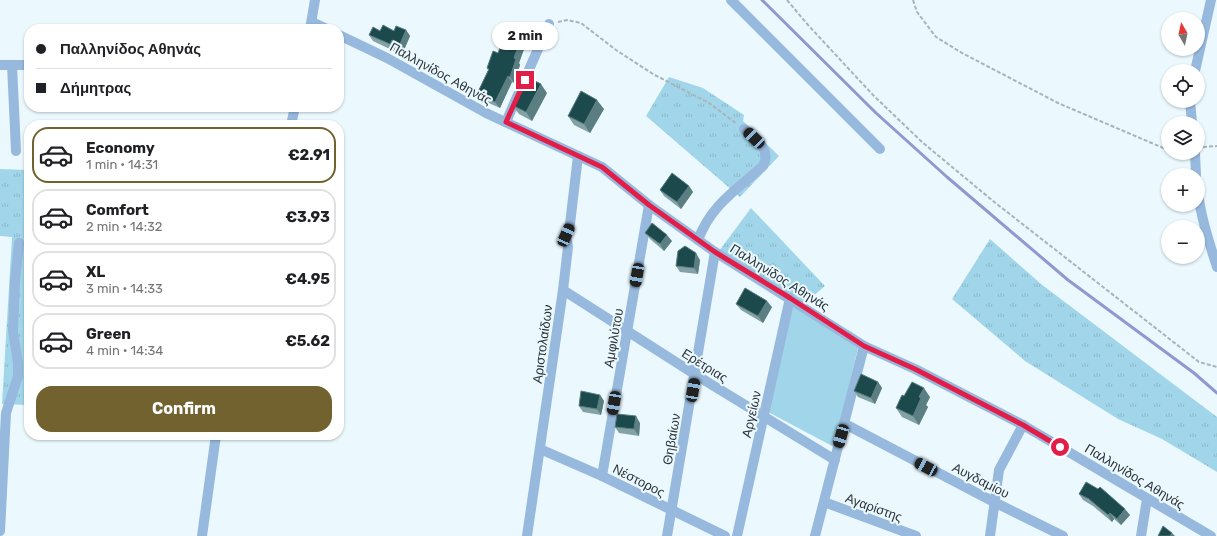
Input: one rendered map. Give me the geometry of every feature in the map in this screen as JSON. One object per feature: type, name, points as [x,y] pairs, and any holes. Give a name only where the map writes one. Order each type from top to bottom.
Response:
[{"type":"street","points":[[311,24],[315,0]]},
{"type":"street","points":[[731,0],[880,149]]},
{"type":"street","points":[[1197,64],[1211,0]]},
{"type":"street","points":[[506,122],[549,24]]},
{"type":"street","name":"Παλληνίδος Αθηνάς","points":[[344,37],[387,58],[486,113],[602,167],[649,205],[715,252],[864,346],[915,369],[1023,425],[1211,536]]},
{"type":"street","points":[[0,65],[24,65]]},
{"type":"street","points":[[12,65],[16,151]]},
{"type":"street","points":[[698,240],[703,226],[716,208],[763,166],[766,159],[764,148],[744,129]]},
{"type":"street","name":"Αριστολαίδων","points":[[527,536],[563,290],[568,247],[566,235],[570,224],[578,156]]},
{"type":"street","name":"Αμφιλύτου","points":[[602,476],[649,205]]},
{"type":"street","points":[[1201,212],[1206,236],[1217,267]]},
{"type":"street","points":[[0,531],[6,413],[18,376],[18,363],[13,331],[15,281],[19,243]]},
{"type":"street","name":"Θηβαίων","points":[[667,536],[696,374],[715,252]]},
{"type":"street","name":"Ερέτριας","points":[[563,290],[835,460]]},
{"type":"street","name":"Αργείων","points":[[737,536],[790,298]]},
{"type":"street","points":[[815,536],[864,346]]},
{"type":"street","name":"Αυγδαμίου","points":[[845,424],[994,502],[1063,536]]},
{"type":"street","points":[[990,536],[999,470],[1023,425]]},
{"type":"street","points":[[202,536],[215,440]]},
{"type":"street","name":"Νέστορος","points":[[540,449],[602,476],[671,511],[725,536]]},
{"type":"street","points":[[1141,536],[1147,499]]},
{"type":"street","name":"Αγαρίστης","points":[[824,502],[916,536]]},
{"type":"path","points":[[787,0],[808,25],[873,95],[922,142],[992,201],[1199,362],[1217,367]]},
{"type":"path","points":[[913,0],[917,12],[936,37],[962,54],[1058,103],[1161,147]]},
{"type":"path","points":[[549,24],[567,20],[581,23],[616,50],[653,74],[709,103],[744,129]]},
{"type":"path","points":[[1205,147],[1217,146]]},
{"type":"green space","points":[[669,77],[703,88],[744,115],[743,121],[779,156],[740,197],[646,116]]},
{"type":"green space","points":[[0,169],[24,170],[24,405],[2,404],[12,237],[0,236]]},
{"type":"green space","points":[[751,208],[825,286],[804,304],[719,251]]},
{"type":"green space","points":[[990,239],[1041,284],[1217,417],[1217,472],[1162,439],[1118,419],[1025,361],[952,299]]},
{"type":"green space","points":[[792,305],[858,348],[834,447],[768,412]]},
{"type":"building","points":[[383,25],[394,31],[396,26],[406,30],[400,44],[392,40],[390,44],[369,35],[373,27],[380,31]]},
{"type":"building","points":[[508,26],[524,31],[514,58],[516,59],[510,77],[508,76],[495,102],[477,94],[489,69],[487,68],[493,51],[498,53]]},
{"type":"building","points":[[527,77],[541,84],[526,112],[512,105]]},
{"type":"building","points":[[581,91],[597,100],[584,124],[568,116]]},
{"type":"building","points":[[672,173],[689,186],[677,202],[660,190]]},
{"type":"building","points":[[652,223],[667,235],[660,244],[645,233]]},
{"type":"building","points":[[685,246],[696,253],[694,268],[676,266],[678,251]]},
{"type":"building","points":[[745,288],[767,301],[758,316],[736,304]]},
{"type":"building","points":[[861,374],[878,382],[871,398],[854,391]]},
{"type":"building","points":[[912,382],[924,388],[919,397],[921,398],[913,416],[896,408],[902,395],[904,396]]},
{"type":"building","points":[[581,391],[600,395],[597,409],[579,406]]},
{"type":"building","points":[[617,414],[636,416],[634,429],[615,427]]},
{"type":"building","points":[[1086,482],[1098,489],[1100,487],[1125,509],[1117,519],[1110,513],[1108,515],[1089,499],[1079,494]]},
{"type":"building","points":[[1163,526],[1172,533],[1170,536],[1158,536]]},
{"type":"waterway","points":[[762,0],[876,113],[947,177],[1068,280],[1194,373],[1217,393]]},
{"type":"route","points":[[525,80],[506,122],[602,167],[649,205],[715,252],[864,346],[915,369],[1023,425],[1060,447]]}]
